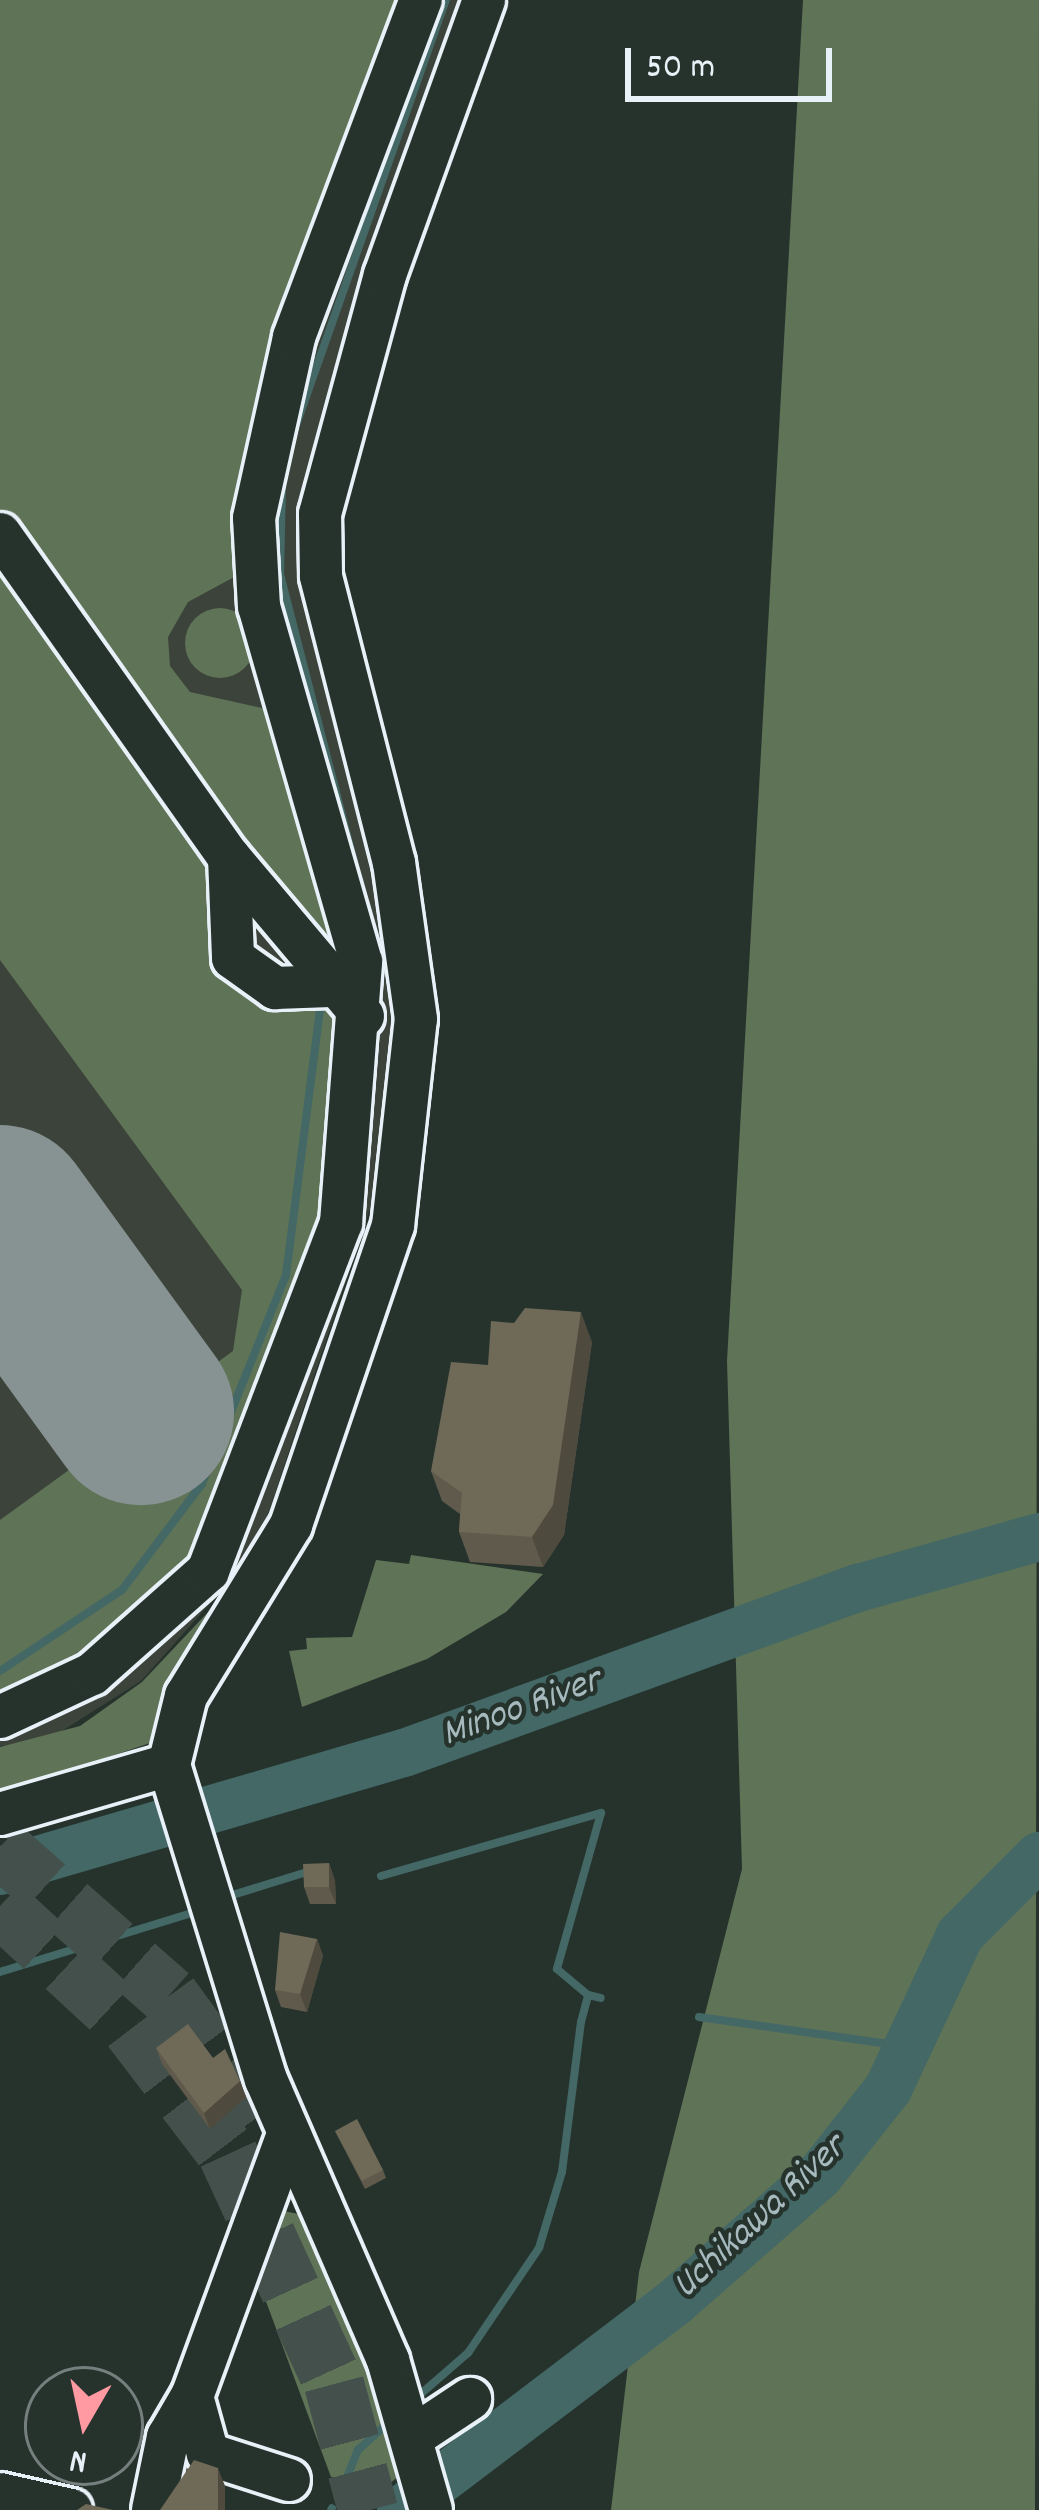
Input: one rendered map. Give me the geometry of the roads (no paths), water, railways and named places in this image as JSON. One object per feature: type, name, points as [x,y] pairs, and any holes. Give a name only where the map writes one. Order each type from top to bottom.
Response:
[{"type":"street","points":[[0,1717],[54,1698],[141,1638],[226,1540],[341,1223],[363,1016],[358,946],[260,607],[254,518],[294,337],[421,0]]},
{"type":"street","points":[[431,2510],[372,2318],[287,2138],[197,1867],[170,1770],[186,1696],[291,1525],[393,1226],[416,1018],[394,863],[321,576],[320,514],[385,275],[484,0]]},
{"type":"street","points":[[0,534],[229,857],[330,986],[363,1016]]},
{"type":"street","points":[[229,857],[227,936],[238,965],[274,988],[330,986]]},
{"type":"street","points":[[0,1814],[170,1770]]},
{"type":"street","points":[[153,2510],[167,2437],[192,2396],[287,2138]]},
{"type":"street","points":[[192,2396],[208,2454],[289,2480]]},
{"type":"street","points":[[413,2446],[470,2399]]},
{"type":"street","points":[[0,2494],[71,2510]]},
{"type":"waterway","points":[[294,431],[446,0]]},
{"type":"waterway","points":[[282,487],[280,574],[356,870]]},
{"type":"waterway","points":[[0,1671],[122,1590],[202,1484],[286,1275],[320,1011]]},
{"type":"waterway","name":"Minoo River","points":[[0,1871],[404,1753],[858,1588],[1039,1537]]},
{"type":"waterway","points":[[381,1876],[601,1813],[557,1969],[588,1995]]},
{"type":"waterway","name":"Uchikawa River","points":[[401,2510],[675,2302],[820,2175],[888,2089],[960,1935],[1039,1856]]},
{"type":"waterway","points":[[226,1897],[310,1871]]},
{"type":"waterway","points":[[0,1972],[195,1912]]},
{"type":"waterway","points":[[416,2398],[468,2353],[539,2248],[562,2172],[581,2022],[588,1995],[601,1998]]},
{"type":"waterway","points":[[699,2017],[910,2047]]},
{"type":"waterway","points":[[345,2482],[358,2450],[389,2422]]},
{"type":"tunnel","points":[[0,1847],[169,1996],[294,2167]]},
{"type":"tunnel","points":[[0,1906],[132,2028],[228,2154],[334,2384],[368,2510]]}]
